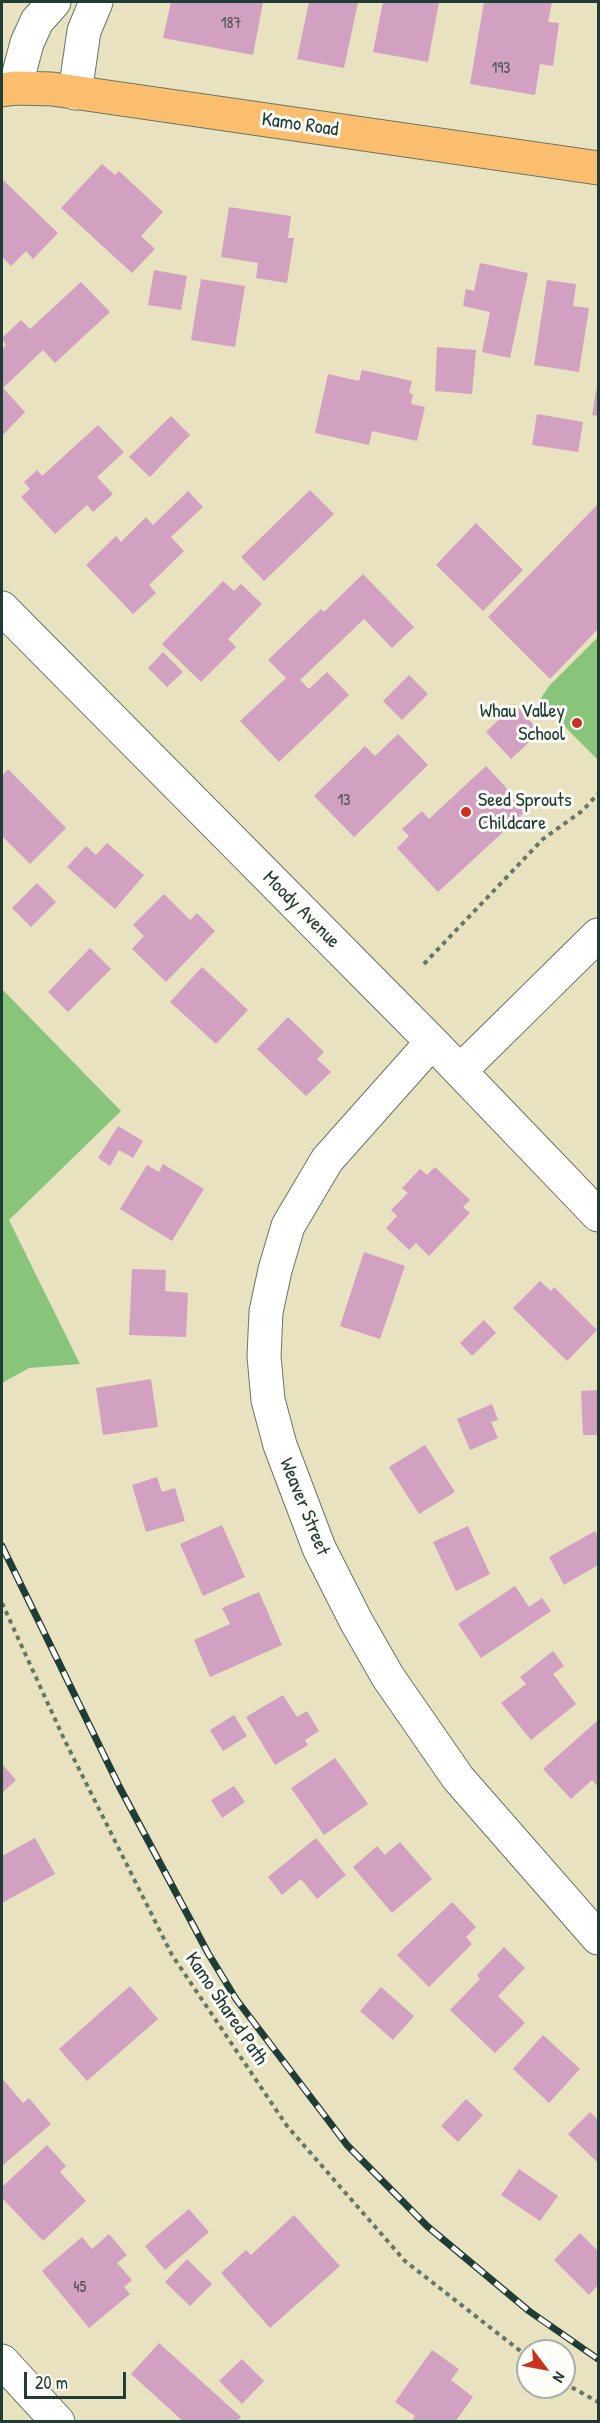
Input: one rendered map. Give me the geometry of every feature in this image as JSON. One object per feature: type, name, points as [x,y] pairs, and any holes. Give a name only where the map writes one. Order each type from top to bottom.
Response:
[{"type":"main road","name":"Kamo Road","points":[[8,89],[52,89],[598,168]]},
{"type":"street","points":[[8,89],[37,21],[54,2]]},
{"type":"street","points":[[75,93],[84,31],[96,2]]},
{"type":"street","name":"Moody Avenue","points":[[2,608],[432,1042],[598,1215]]},
{"type":"street","points":[[460,1071],[598,935]]},
{"type":"street","name":"Weaver Street","points":[[432,1042],[327,1160],[288,1226],[266,1312],[264,1356],[268,1400],[280,1445],[318,1548],[388,1677],[458,1778],[598,1938]]},
{"type":"street","points":[[2,2361],[58,2421]]},
{"type":"path","points":[[424,964],[543,839],[582,811],[598,794]]},
{"type":"path","name":"Kamo Shared Path","points":[[2,1603],[65,1741],[172,1955],[287,2126],[405,2261],[516,2348]]},
{"type":"path","points":[[576,2390],[598,2402]]},
{"type":"green space","points":[[598,637],[598,760],[539,701],[549,686]]},
{"type":"green space","points":[[2,989],[121,1111],[9,1220],[80,1364],[29,1368],[2,1383]]},
{"type":"building","points":[[171,2],[263,2],[253,55],[163,38]]},
{"type":"building","points":[[309,2],[358,2],[344,68],[297,59]]},
{"type":"building","points":[[383,2],[439,2],[428,62],[373,52]]},
{"type":"building","points":[[484,2],[552,2],[548,22],[559,23],[553,66],[540,64],[535,95],[470,84]]},
{"type":"building","points":[[102,164],[115,175],[119,171],[163,212],[141,236],[155,249],[132,273],[61,208]]},
{"type":"building","points":[[2,179],[58,233],[33,259],[26,251],[11,266],[2,257]]},
{"type":"building","points":[[229,207],[291,216],[288,238],[294,238],[287,283],[256,278],[258,263],[221,257]]},
{"type":"building","points":[[480,263],[528,273],[510,358],[482,352],[490,312],[463,306],[466,289],[474,291]]},
{"type":"building","points":[[154,270],[187,276],[181,310],[148,305]]},
{"type":"building","points":[[201,279],[245,286],[235,347],[191,340]]},
{"type":"building","points":[[547,280],[576,284],[573,306],[589,308],[579,372],[534,365]]},
{"type":"building","points":[[81,282],[110,312],[55,363],[43,350],[3,388],[25,412],[2,436],[2,350],[6,345],[2,338],[21,320],[30,329]]},
{"type":"building","points":[[437,347],[476,350],[472,394],[435,391]]},
{"type":"building","points":[[362,370],[412,381],[409,393],[413,394],[411,404],[425,407],[417,441],[372,431],[369,445],[315,433],[328,374],[359,381]]},
{"type":"building","points":[[598,386],[598,416],[592,415]]},
{"type":"building","points":[[537,414],[583,422],[578,452],[532,445]]},
{"type":"building","points":[[171,416],[190,435],[150,477],[129,457]]},
{"type":"building","points":[[98,425],[124,452],[97,477],[113,494],[93,512],[87,505],[55,534],[21,497],[30,489],[24,482],[37,470],[42,476]]},
{"type":"building","points":[[310,490],[334,514],[264,581],[241,557]]},
{"type":"building","points":[[188,491],[203,507],[171,537],[184,551],[149,585],[156,593],[133,614],[86,565],[116,536],[121,542],[146,517],[153,525]]},
{"type":"building","points":[[598,504],[598,629],[550,679],[488,617]]},
{"type":"building","points":[[476,523],[523,570],[483,611],[436,565]]},
{"type":"building","points":[[363,574],[414,627],[392,648],[364,619],[300,680],[309,689],[327,672],[349,695],[279,762],[240,721],[286,678],[268,660],[321,609],[324,612]]},
{"type":"building","points":[[223,581],[234,591],[241,584],[262,604],[228,639],[236,647],[201,682],[162,644]]},
{"type":"building","points":[[163,652],[183,672],[167,687],[148,668]]},
{"type":"building","points":[[409,675],[428,694],[402,720],[383,701]]},
{"type":"building","points":[[515,704],[540,732],[511,759],[486,732]]},
{"type":"building","points":[[398,734],[428,765],[354,837],[314,796],[365,746],[375,756]]},
{"type":"building","points":[[486,766],[527,810],[438,892],[397,848],[409,836],[402,829],[422,811],[429,819]]},
{"type":"building","points":[[8,769],[66,828],[30,864],[2,836],[2,776]]},
{"type":"building","points":[[107,843],[144,875],[115,909],[67,867],[86,846],[96,855]]},
{"type":"building","points":[[37,883],[56,902],[31,927],[12,908]]},
{"type":"building","points":[[164,894],[190,920],[197,913],[215,931],[166,982],[132,949],[144,936],[133,925]]},
{"type":"building","points":[[90,948],[111,969],[68,1012],[48,992]]},
{"type":"building","points":[[202,967],[248,1010],[216,1044],[170,1002]]},
{"type":"building","points":[[288,1017],[324,1052],[317,1059],[331,1072],[306,1096],[257,1049]]},
{"type":"building","points":[[118,1126],[143,1141],[133,1158],[119,1150],[110,1166],[98,1158]]},
{"type":"building","points":[[163,1164],[204,1189],[172,1241],[120,1209],[147,1165],[159,1172]]},
{"type":"building","points":[[435,1167],[470,1200],[463,1207],[470,1213],[429,1256],[416,1243],[409,1250],[386,1228],[397,1216],[391,1210],[408,1193],[402,1188],[420,1169],[427,1175]]},
{"type":"building","points":[[364,1252],[405,1266],[380,1339],[340,1326]]},
{"type":"building","points":[[132,1269],[166,1270],[165,1291],[188,1293],[186,1337],[129,1335]]},
{"type":"building","points":[[540,1281],[551,1291],[554,1287],[597,1330],[567,1361],[513,1308]]},
{"type":"building","points":[[484,1320],[496,1333],[472,1356],[460,1343]]},
{"type":"building","points":[[151,1379],[158,1427],[103,1435],[96,1388]]},
{"type":"building","points":[[598,1390],[598,1435],[583,1435],[581,1391]]},
{"type":"building","points":[[492,1404],[498,1420],[491,1422],[498,1438],[470,1450],[457,1419]]},
{"type":"building","points":[[425,1445],[455,1492],[419,1514],[389,1467]]},
{"type":"building","points":[[157,1477],[162,1492],[175,1488],[185,1521],[146,1532],[132,1485]]},
{"type":"building","points":[[222,1525],[245,1577],[203,1596],[180,1544]]},
{"type":"building","points":[[468,1526],[490,1574],[456,1591],[433,1542]]},
{"type":"building","points":[[595,1531],[598,1537],[598,1565],[564,1585],[549,1557]]},
{"type":"building","points":[[515,1586],[529,1607],[542,1598],[551,1611],[481,1658],[458,1624]]},
{"type":"building","points":[[259,1592],[282,1645],[210,1677],[194,1640],[230,1624],[222,1608]]},
{"type":"building","points":[[553,1651],[564,1666],[553,1674],[576,1704],[531,1740],[501,1703],[526,1684],[520,1677]]},
{"type":"building","points":[[283,1695],[297,1717],[307,1711],[319,1731],[305,1740],[308,1745],[275,1765],[246,1717]]},
{"type":"building","points":[[234,1715],[247,1736],[223,1751],[210,1730]]},
{"type":"building","points":[[597,1721],[598,1787],[592,1780],[571,1799],[543,1769]]},
{"type":"building","points":[[335,1758],[368,1804],[324,1835],[291,1788]]},
{"type":"building","points":[[2,1764],[16,1780],[2,1793]]},
{"type":"building","points":[[234,1786],[245,1802],[222,1818],[211,1800]]},
{"type":"building","points":[[35,1838],[55,1874],[2,1903],[2,1856]]},
{"type":"building","points":[[316,1838],[346,1875],[317,1899],[301,1879],[282,1895],[268,1877]]},
{"type":"building","points":[[400,1842],[432,1879],[392,1913],[353,1867],[377,1846],[385,1855]]},
{"type":"building","points":[[452,1902],[476,1927],[466,1937],[472,1944],[429,1987],[397,1955]]},
{"type":"building","points":[[504,1947],[525,1968],[498,1996],[525,2023],[495,2053],[450,2010],[480,1979],[477,1975]]},
{"type":"building","points":[[130,1986],[158,2019],[87,2081],[59,2049]]},
{"type":"building","points":[[381,1987],[414,2016],[393,2040],[360,2011]]},
{"type":"building","points":[[543,2035],[580,2069],[549,2103],[513,2069]]},
{"type":"building","points":[[2,2078],[23,2103],[29,2098],[51,2124],[2,2166]]},
{"type":"building","points":[[466,2099],[483,2115],[458,2142],[441,2126]]},
{"type":"building","points":[[590,2112],[598,2120],[598,2163],[568,2134]]},
{"type":"building","points":[[47,2145],[66,2166],[60,2172],[86,2201],[43,2241],[2,2198],[2,2187]]},
{"type":"building","points":[[519,2169],[558,2196],[540,2221],[501,2195]]},
{"type":"building","points":[[189,2209],[209,2232],[165,2270],[145,2246]]},
{"type":"building","points":[[294,2215],[340,2266],[270,2328],[221,2273],[246,2250],[251,2255]]},
{"type":"building","points":[[580,2233],[598,2251],[598,2285],[589,2295],[554,2260]]},
{"type":"building","points":[[109,2234],[127,2255],[117,2263],[132,2280],[124,2287],[130,2294],[89,2328],[42,2271],[82,2237],[92,2249]]},
{"type":"building","points":[[187,2259],[212,2284],[190,2306],[165,2282]]},
{"type":"building","points":[[159,2343],[241,2417],[236,2422],[184,2422],[131,2374]]},
{"type":"building","points":[[432,2350],[459,2369],[451,2380],[473,2397],[455,2422],[411,2422],[415,2416],[395,2402]]},
{"type":"building","points":[[242,2359],[264,2381],[242,2404],[219,2381]]},
{"type":"railway","points":[[2,1546],[120,1788],[208,1953],[236,1999],[347,2145],[427,2226],[529,2311],[598,2359]]},
{"type":"place","name":"Whau Valley School","points":[[577,723]]},
{"type":"place","name":"Seed Sprouts Childcare","points":[[466,812]]}]
